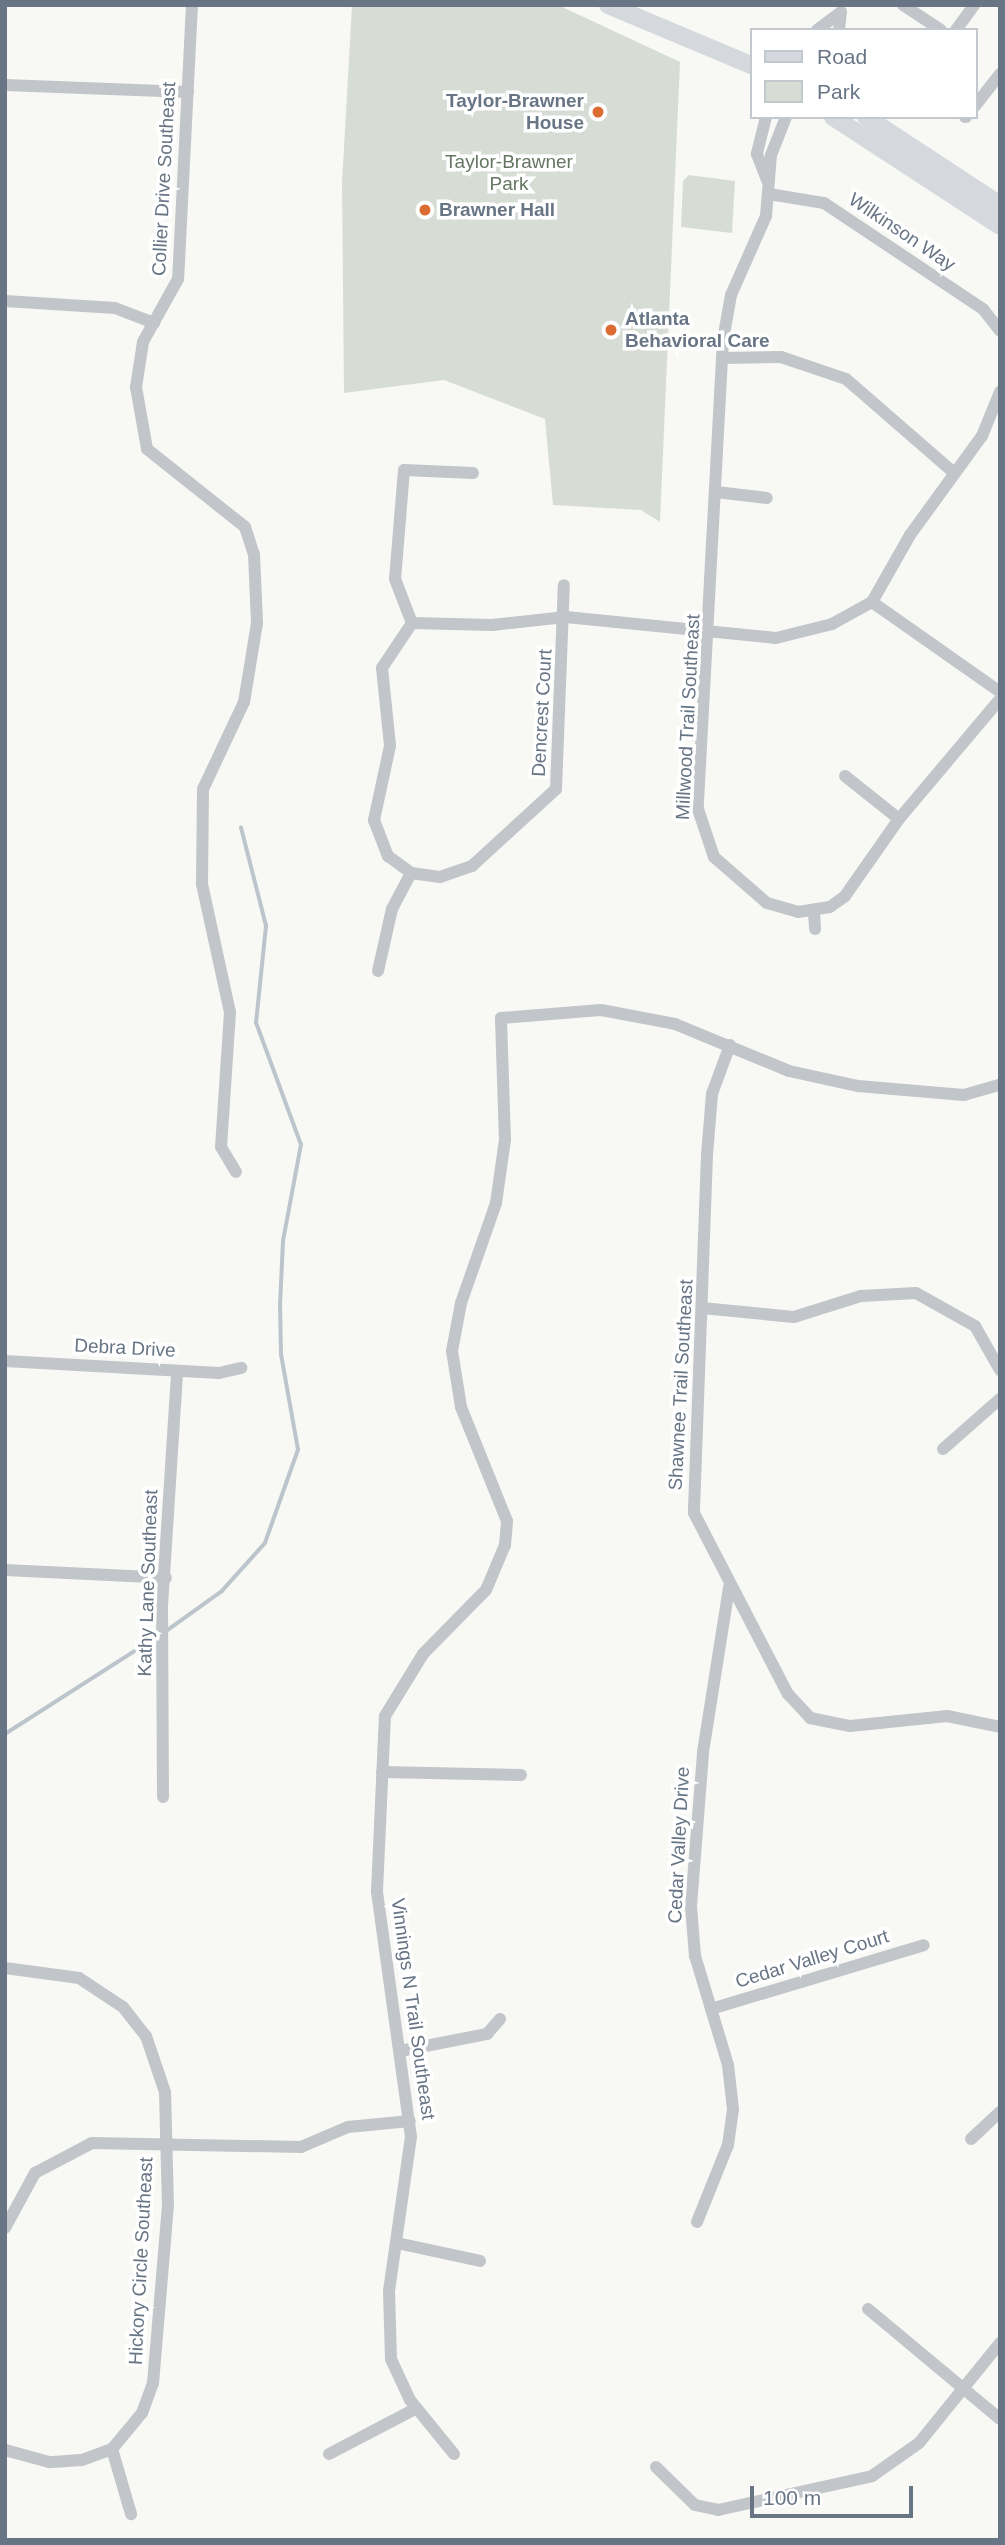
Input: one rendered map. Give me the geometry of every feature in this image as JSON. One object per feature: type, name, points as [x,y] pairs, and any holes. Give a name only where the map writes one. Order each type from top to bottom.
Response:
[{"type":"main road","points":[[608,5],[750,65]]},
{"type":"main road","points":[[837,119],[1000,226]]},
{"type":"main road","points":[[869,119],[1000,205]]},
{"type":"street","name":"Collier Drive Southeast","points":[[192,5],[178,279],[154,323],[136,375],[147,449],[245,527],[254,554],[257,623],[244,702],[203,789],[202,884],[230,1012],[221,1147],[236,1172]]},
{"type":"street","points":[[903,5],[938,28]]},
{"type":"street","points":[[957,28],[974,5]]},
{"type":"street","points":[[820,28],[844,9]]},
{"type":"street","points":[[833,28],[844,9]]},
{"type":"street","points":[[839,28],[844,9]]},
{"type":"street","points":[[977,103],[1000,74]]},
{"type":"street","points":[[5,85],[188,92]]},
{"type":"street","name":"Millwood Trail Southeast","points":[[765,119],[757,154],[767,180],[769,194],[731,295],[724,358],[700,827],[713,857],[743,888],[780,909],[814,913]]},
{"type":"street","name":"Millwood Trail Southeast","points":[[767,180],[785,119]]},
{"type":"street","name":"Wilkinson Way","points":[[769,194],[824,202],[983,309],[1000,331]]},
{"type":"street","points":[[5,301],[115,308],[154,323]]},
{"type":"street","points":[[724,358],[781,357],[822,368],[861,391],[954,473]]},
{"type":"street","points":[[412,623],[492,625],[566,617],[710,632],[794,636],[872,602],[954,473],[982,436],[999,395]]},
{"type":"street","points":[[412,623],[395,579],[404,470],[473,472]]},
{"type":"street","points":[[716,492],[767,498]]},
{"type":"street","name":"Dencrest Court","points":[[411,873],[440,877],[472,866],[556,789],[566,617],[564,585]]},
{"type":"street","points":[[872,602],[1000,692]]},
{"type":"street","points":[[378,971],[392,909],[411,873],[388,856],[374,820],[390,746],[382,668],[412,623]]},
{"type":"street","points":[[815,929],[814,913],[845,897],[899,819],[1000,699]]},
{"type":"street","points":[[845,776],[899,819]]},
{"type":"street","name":"Vinnings N Trail Southeast","points":[[454,2454],[417,2408],[391,2359],[389,2291],[410,2121],[378,1926],[382,1772],[385,1716],[393,1693],[486,1590],[505,1545],[507,1521],[461,1408],[452,1351],[461,1303],[496,1203],[505,1140],[501,1018],[601,1010],[649,1017],[730,1045]]},
{"type":"street","points":[[730,1045],[789,1071],[858,1086],[964,1095],[1000,1085]]},
{"type":"street","name":"Shawnee Trail Southeast","points":[[730,1045],[712,1094],[691,1482],[694,1513],[729,1587],[788,1694],[810,1718],[850,1726],[947,1716],[1000,1727]]},
{"type":"street","points":[[702,1308],[794,1317],[861,1296],[916,1293],[975,1326],[1000,1370]]},
{"type":"street","name":"Debra Drive","points":[[5,1361],[177,1371],[241,1368]]},
{"type":"street","name":"Kathy Lane Southeast","points":[[163,1797],[166,1578],[177,1371]]},
{"type":"street","points":[[943,1449],[1000,1399]]},
{"type":"street","points":[[5,1570],[166,1578]]},
{"type":"street","name":"Cedar Valley Drive","points":[[697,2222],[728,2145],[733,2109],[711,2009],[695,1956],[691,1906],[704,1752],[729,1587]]},
{"type":"street","points":[[382,1772],[521,1775]]},
{"type":"street","name":"Cedar Valley Court","points":[[711,2009],[923,1945]]},
{"type":"street","name":"Hickory Circle Southeast","points":[[5,1968],[79,1978],[123,2007],[157,2056],[167,2142],[153,2383],[142,2413],[112,2449]]},
{"type":"street","points":[[400,2050],[488,2034],[500,2019]]},
{"type":"street","points":[[971,2140],[1000,2112]]},
{"type":"street","points":[[5,2228],[24,2185],[61,2154],[110,2141],[301,2147],[348,2127],[410,2121]]},
{"type":"street","points":[[397,2243],[480,2261]]},
{"type":"street","points":[[868,2309],[1000,2419]]},
{"type":"street","points":[[656,2467],[695,2505],[718,2510],[812,2494],[872,2476],[919,2443],[964,2391],[1000,2343]]},
{"type":"street","points":[[329,2454],[417,2408]]},
{"type":"street","points":[[5,2450],[49,2462],[112,2449],[131,2514]]},
{"type":"green space","name":"Taylor-Brawner Park","points":[[352,5],[558,5],[680,62],[660,522],[641,510],[553,505],[545,419],[444,380],[344,393],[342,183]]},
{"type":"green space","points":[[689,175],[735,181],[732,233],[681,227],[683,181]]},
{"type":"waterway","points":[[165,1632],[222,1591],[265,1543],[298,1450],[281,1355],[280,1305],[283,1241],[301,1145],[256,1023],[266,926],[241,828]]},
{"type":"waterway","points":[[5,1734],[158,1636]]},
{"type":"place","name":"Taylor-Brawner House","points":[[598,112]]},
{"type":"place","name":"Brawner Hall","points":[[425,210]]},
{"type":"place","name":"Atlanta Behavioral Care","points":[[611,330]]}]
